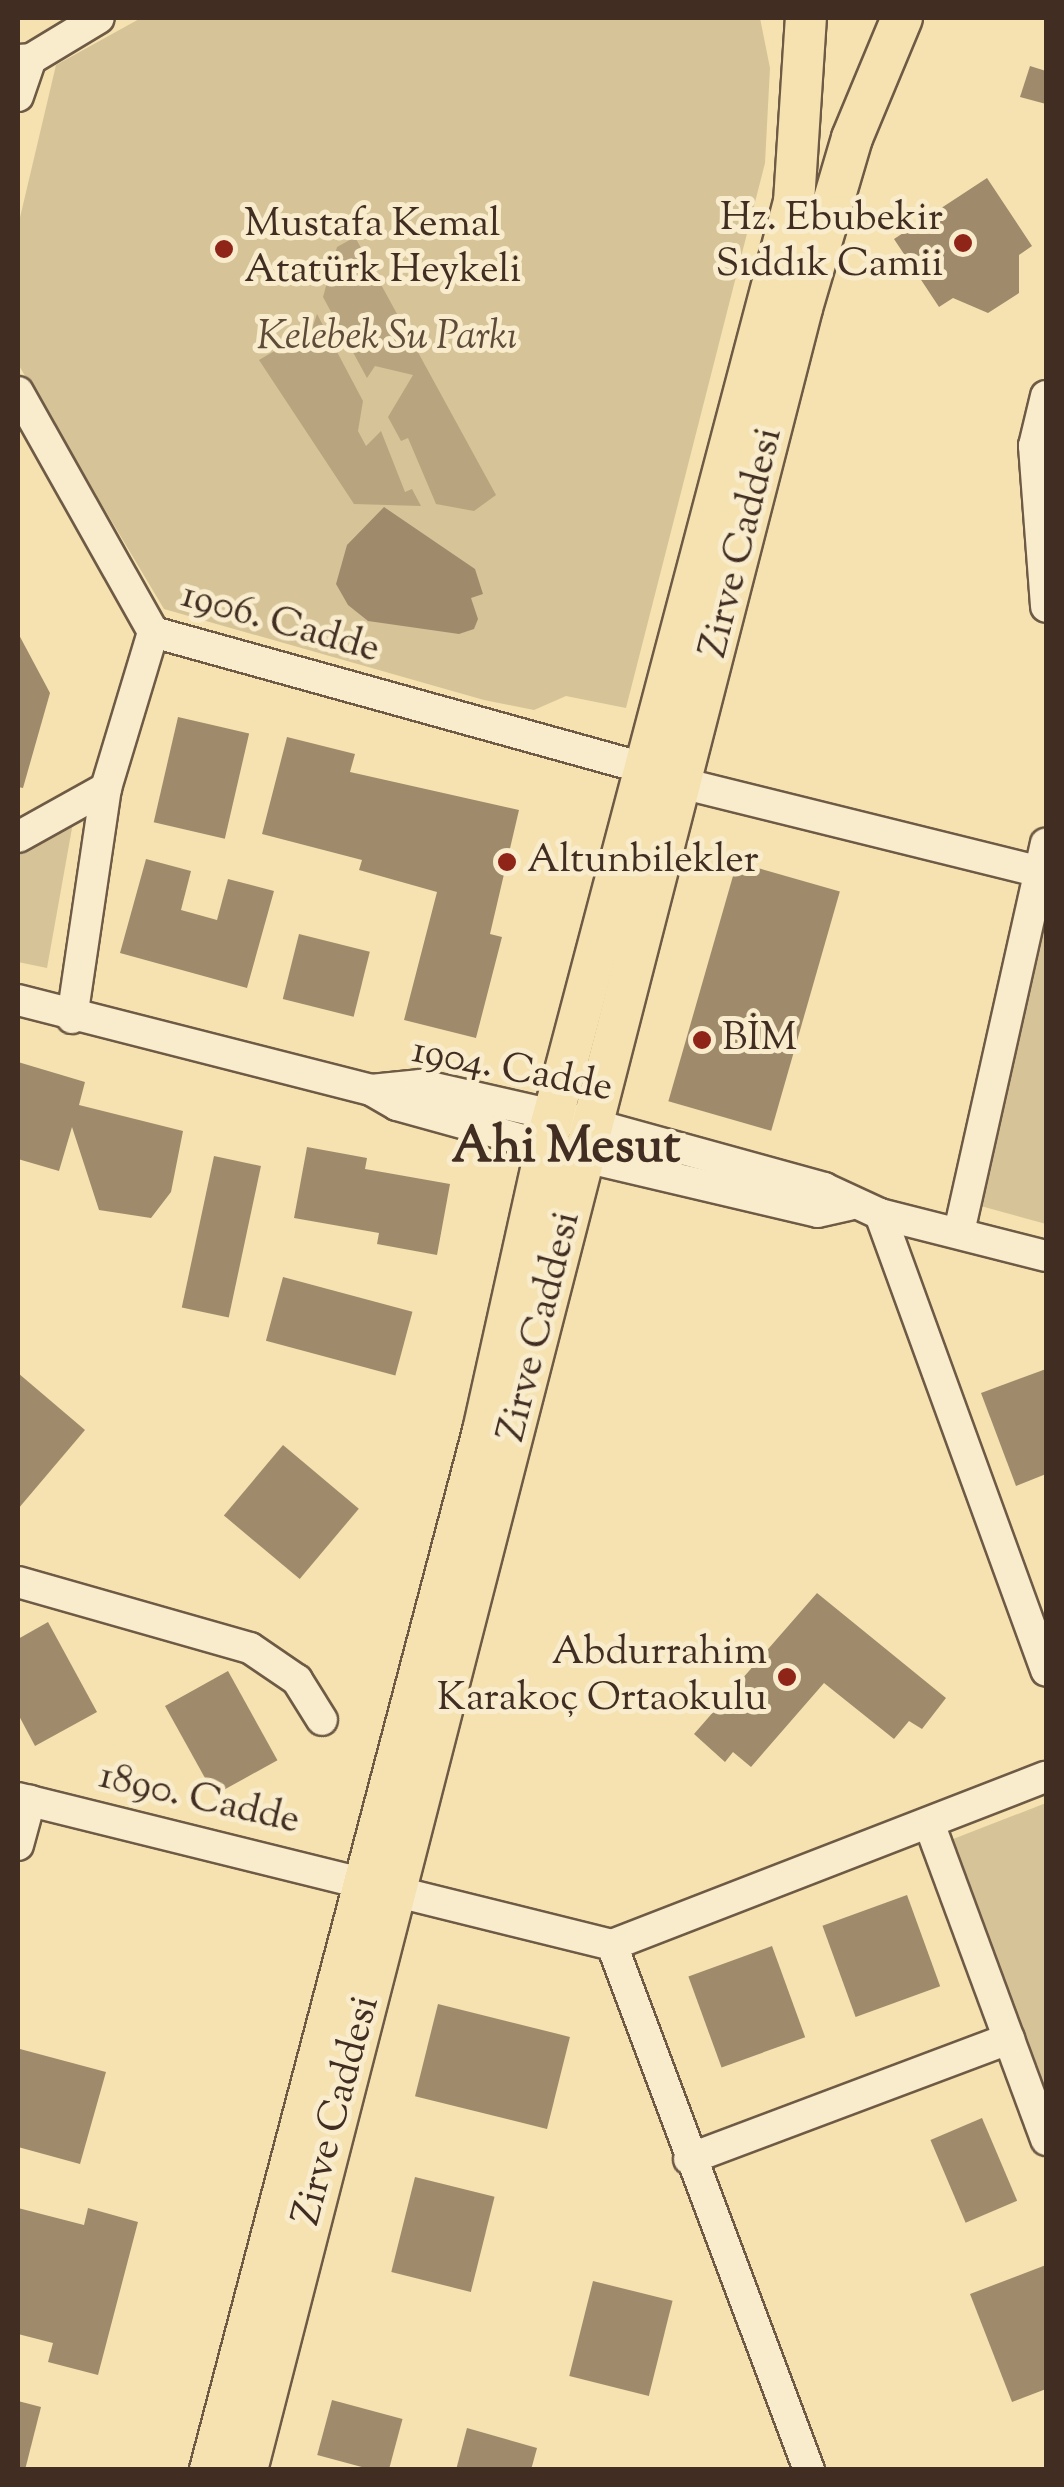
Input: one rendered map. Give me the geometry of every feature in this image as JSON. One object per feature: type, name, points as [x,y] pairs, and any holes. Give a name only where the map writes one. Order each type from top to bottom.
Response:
[{"type":"main road","name":"Zirve Caddesi","points":[[664,776],[794,202],[806,18]]},
{"type":"main road","name":"Zirve Caddesi","points":[[247,2470],[484,1431],[569,1136],[664,776],[852,138],[902,18]]},
{"type":"main road","name":"Zirve Caddesi","points":[[210,2470],[380,1884]]},
{"type":"street","points":[[18,96],[24,59],[100,18]]},
{"type":"street","name":"1906. Cadde","points":[[18,392],[153,632],[664,776],[1044,863]]},
{"type":"street","points":[[1046,396],[1040,448],[1046,607]]},
{"type":"street","points":[[72,1018],[106,788],[153,632]]},
{"type":"street","points":[[18,836],[106,788]]},
{"type":"street","points":[[959,1232],[1044,863]]},
{"type":"street","name":"1904. Cadde","points":[[18,1000],[72,1018],[371,1090],[421,1085],[569,1136],[818,1212],[849,1205],[1046,1256]]},
{"type":"street","points":[[880,1214],[1046,1672]]},
{"type":"street","points":[[18,1582],[250,1648],[297,1680],[322,1720]]},
{"type":"street","points":[[809,2470],[689,2159],[612,1944],[1046,1777]]},
{"type":"street","points":[[18,1845],[24,1799]]},
{"type":"street","name":"1890. Cadde","points":[[24,1799],[612,1944]]},
{"type":"street","points":[[929,1824],[1046,2140]]},
{"type":"street","points":[[689,2159],[1009,2039]]},
{"type":"green space","name":"Kelebek Su Parkı","points":[[141,18],[760,18],[770,68],[765,163],[626,708],[566,696],[534,710],[484,700],[164,609],[18,364],[18,226],[56,65]]},
{"type":"green space","points":[[74,817],[47,968],[18,962],[18,845]]},
{"type":"green space","points":[[1046,908],[1046,1224],[977,1205]]},
{"type":"green space","points":[[1046,1803],[1046,2106],[948,1841]]},
{"type":"shaded area","points":[[355,237],[496,495],[474,511],[436,504],[408,438],[401,441],[388,417],[413,375],[375,366],[367,378],[323,297],[337,247]]},
{"type":"shaded area","points":[[317,314],[363,401],[358,431],[366,446],[381,431],[405,492],[412,489],[421,506],[354,504],[259,360],[312,329]]},
{"type":"building","points":[[1030,66],[1046,71],[1046,104],[1020,97]]},
{"type":"building","name":"Hz. Ebubekir Sıddık Camii","points":[[987,178],[1032,246],[1019,255],[1019,293],[988,313],[953,298],[939,307],[894,239]]},
{"type":"building","points":[[384,507],[475,569],[483,594],[471,598],[478,619],[474,629],[459,634],[368,621],[348,605],[336,584],[347,545]]},
{"type":"building","points":[[18,633],[50,693],[23,788],[18,787]]},
{"type":"building","points":[[178,717],[249,733],[225,839],[154,822]]},
{"type":"building","points":[[287,737],[355,754],[350,772],[519,810],[490,934],[502,937],[476,1038],[404,1020],[437,892],[359,870],[362,860],[262,834]]},
{"type":"building","points":[[146,859],[191,871],[181,910],[217,920],[228,879],[274,891],[247,988],[120,953]]},
{"type":"building","points":[[737,862],[840,891],[771,1131],[668,1101]]},
{"type":"building","points":[[299,934],[370,952],[354,1017],[283,999]]},
{"type":"building","points":[[18,1062],[85,1082],[79,1105],[183,1131],[171,1192],[151,1218],[99,1210],[72,1127],[59,1171],[18,1159]]},
{"type":"building","points":[[307,1147],[367,1158],[365,1169],[450,1184],[437,1255],[377,1244],[379,1233],[294,1218]]},
{"type":"building","points":[[214,1156],[261,1166],[229,1318],[182,1308]]},
{"type":"building","points":[[283,1277],[412,1312],[395,1375],[266,1341]]},
{"type":"building","points":[[1046,1369],[1046,1474],[1016,1486],[981,1393]]},
{"type":"building","points":[[18,1373],[85,1430],[18,1509]]},
{"type":"building","points":[[283,1445],[359,1509],[300,1579],[224,1515]]},
{"type":"building","name":"Abdurrahim Karakoç Ortaokulu","points":[[817,1593],[946,1698],[922,1729],[909,1721],[894,1739],[824,1683],[751,1767],[733,1752],[725,1762],[694,1734]]},
{"type":"building","points":[[48,1622],[97,1712],[35,1746],[18,1714],[18,1639]]},
{"type":"building","points":[[228,1671],[277,1760],[214,1795],[165,1706]]},
{"type":"building","points":[[907,1895],[940,1986],[856,2017],[822,1926]]},
{"type":"building","points":[[772,1946],[805,2037],[722,2068],[688,1976]]},
{"type":"building","points":[[438,2004],[570,2037],[547,2129],[415,2096]]},
{"type":"building","points":[[20,2049],[106,2072],[80,2164],[18,2147]]},
{"type":"building","points":[[982,2118],[1017,2201],[966,2223],[930,2140]]},
{"type":"building","points":[[415,2177],[495,2197],[471,2292],[391,2272]]},
{"type":"building","points":[[18,2208],[84,2225],[88,2208],[138,2222],[98,2375],[48,2362],[53,2343],[18,2334]]},
{"type":"building","points":[[1046,2265],[1046,2389],[1012,2402],[970,2294]]},
{"type":"building","points":[[593,2281],[673,2301],[649,2396],[569,2376]]},
{"type":"building","points":[[332,2400],[403,2419],[389,2470],[373,2470],[317,2455]]},
{"type":"building","points":[[18,2401],[41,2407],[25,2470],[18,2470]]},
{"type":"building","points":[[467,2428],[537,2448],[531,2470],[456,2470]]},
{"type":"place","name":"Hz. Ebubekir Sıddık Camii","points":[[963,243]]},
{"type":"place","name":"Mustafa Kemal Atatürk Heykeli","points":[[224,249]]},
{"type":"place","name":"Altunbilekler","points":[[507,862]]},
{"type":"place","name":"BİM","points":[[702,1040]]},
{"type":"place","name":"Abdurrahim Karakoç Ortaokulu","points":[[787,1677]]},
{"type":"district","name":"Ahi Mesut","points":[[566,1150]]}]
